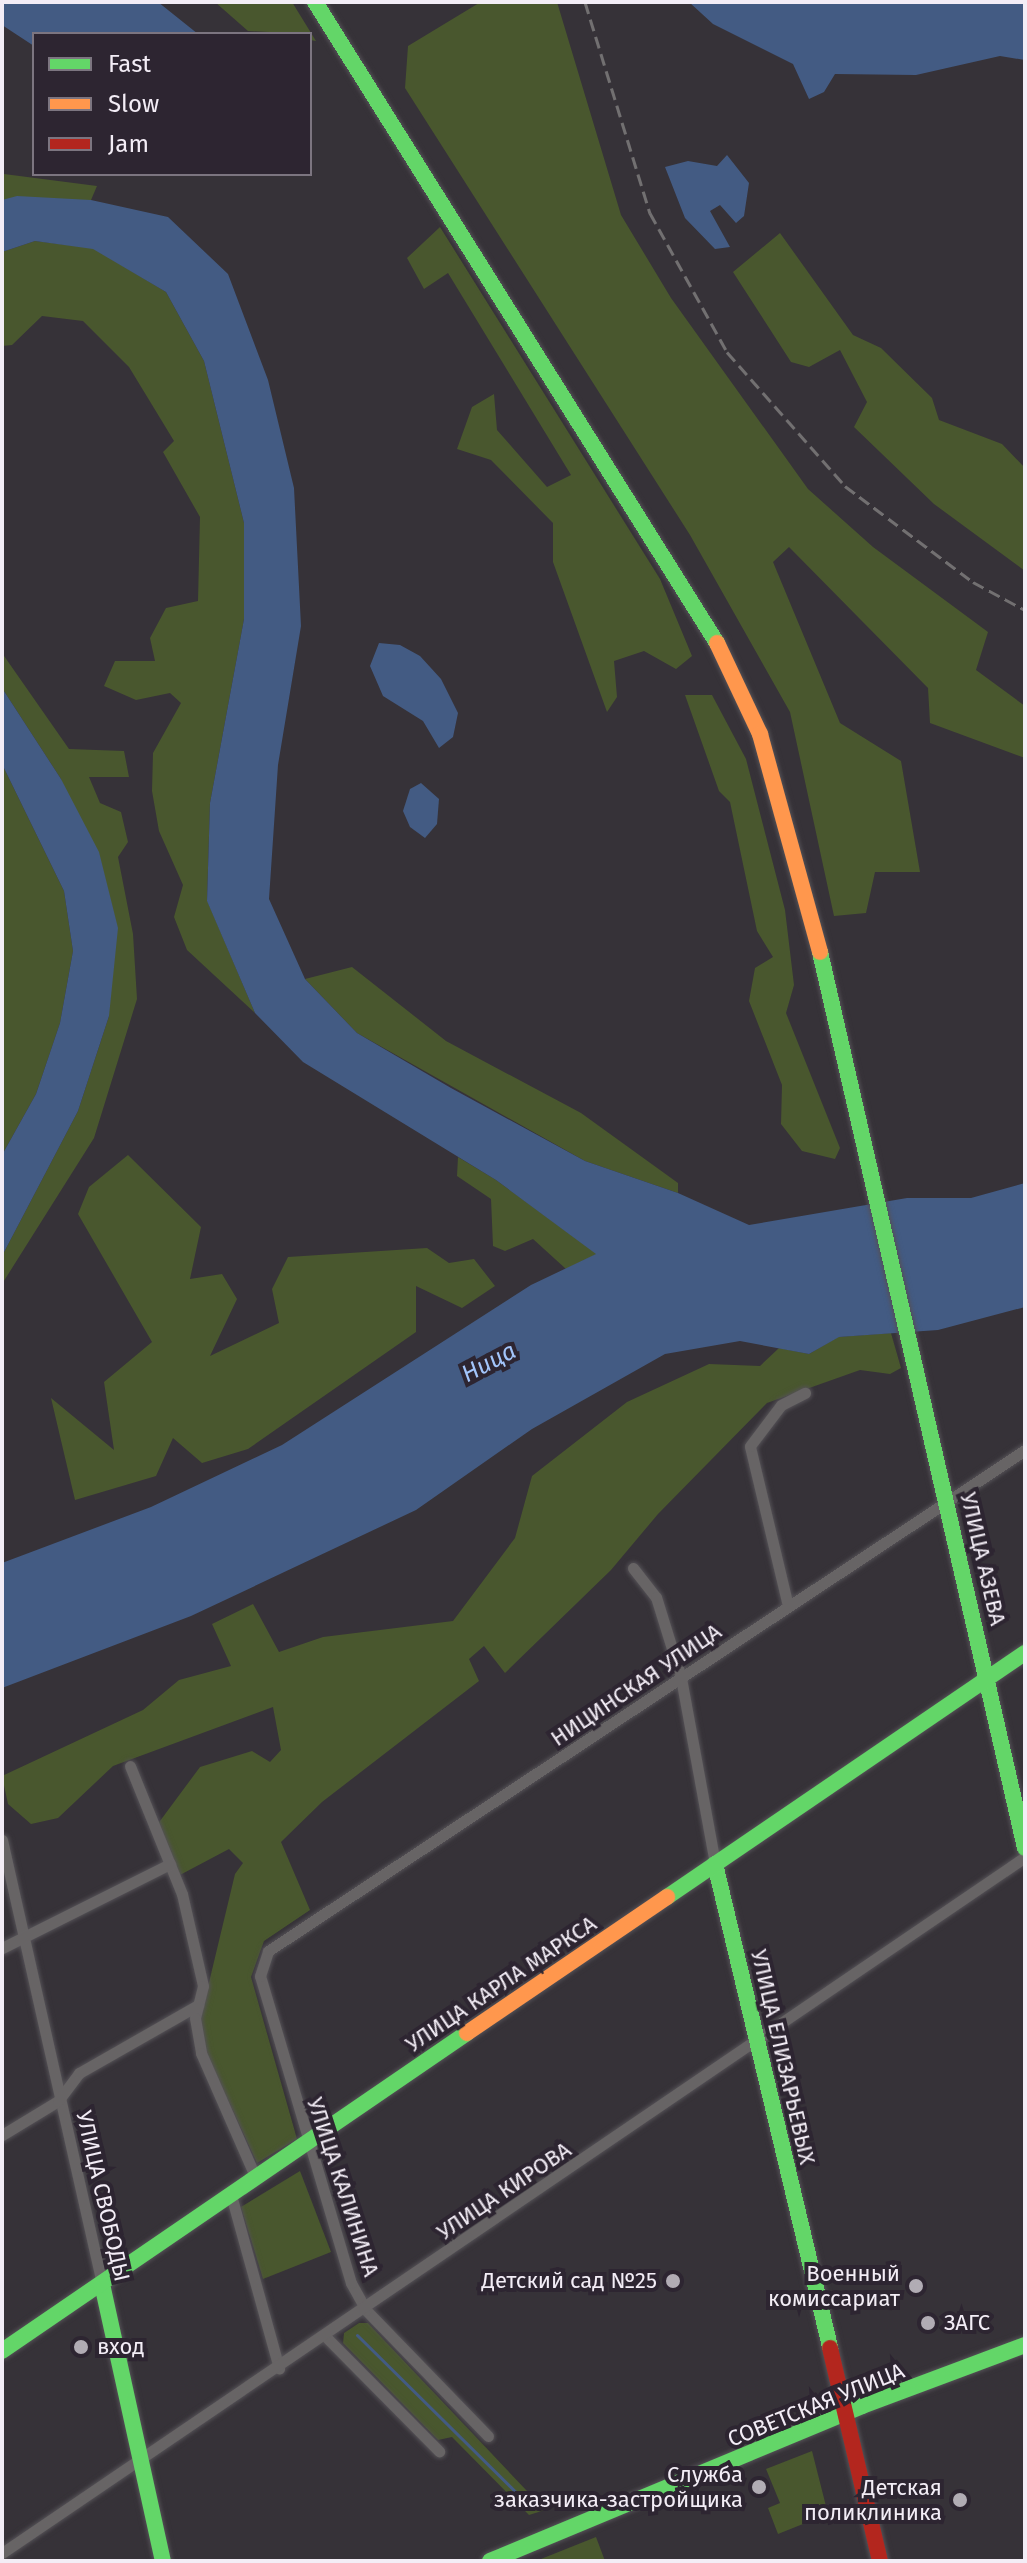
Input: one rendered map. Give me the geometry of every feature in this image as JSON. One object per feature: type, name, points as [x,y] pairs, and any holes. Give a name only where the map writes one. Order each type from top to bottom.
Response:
[{"type":"street","name":"УЛИЦА АЗЕВА","points":[[315,2],[707,622],[737,679],[777,783],[988,1677],[1025,1848]]},
{"type":"street","points":[[788,1606],[750,1446],[774,1411],[805,1393]]},
{"type":"street","name":"НИЦИНСКАЯ УЛИЦА","points":[[268,1951],[1025,1450]]},
{"type":"street","name":"УЛИЦА ЕЛИЗАРЬЕВЫХ","points":[[633,1568],[656,1597],[681,1678],[715,1864],[880,2561]]},
{"type":"street","name":"УЛИЦА КАРЛА МАРКСА","points":[[2,2351],[1025,1653]]},
{"type":"street","points":[[130,1766],[170,1864],[203,1986],[195,2018],[201,2053],[256,2178]]},
{"type":"street","name":"УЛИЦА СВОБОДЫ","points":[[2,1840],[163,2561]]},
{"type":"street","name":"УЛИЦА КИРОВА","points":[[2,2553],[366,2310],[1025,1857]]},
{"type":"street","points":[[2,1948],[170,1864]]},
{"type":"street","name":"УЛИЦА КАЛИНИНА","points":[[268,1951],[260,1976],[306,2144],[351,2283],[366,2310],[488,2436]]},
{"type":"street","points":[[2,2135],[58,2101],[79,2073],[198,2005]]},
{"type":"street","points":[[231,2195],[279,2368]]},
{"type":"street","points":[[326,2337],[439,2451]]},
{"type":"street","name":"СОВЕТСКАЯ УЛИЦА","points":[[490,2561],[845,2414],[1025,2345]]},
{"type":"green space","points":[[215,2],[292,2],[310,32],[269,32],[248,31]]},
{"type":"green space","points":[[557,2],[621,215],[671,298],[808,489],[873,547],[988,632],[976,670],[1025,706],[1025,758],[930,723],[928,688],[789,547],[773,562],[840,723],[901,761],[920,872],[875,872],[866,913],[834,916],[790,712],[690,535],[405,88],[408,46],[479,3]]},
{"type":"green space","points":[[4,174],[97,186],[91,200],[2,200]]},
{"type":"green space","points":[[440,227],[660,579],[692,656],[676,669],[644,651],[614,661],[617,697],[607,712],[553,562],[553,523],[491,460],[457,449],[472,407],[494,394],[497,430],[547,487],[571,475],[448,273],[424,289],[407,258]]},
{"type":"green space","points":[[780,233],[853,335],[881,348],[932,398],[939,420],[1002,444],[1025,468],[1025,571],[934,504],[854,427],[867,402],[840,350],[809,367],[791,362],[733,272]]},
{"type":"green space","points":[[35,241],[93,248],[166,292],[204,361],[244,523],[244,619],[210,803],[207,900],[255,1013],[187,950],[174,917],[183,885],[159,831],[152,791],[153,753],[181,703],[170,693],[136,700],[104,686],[115,661],[155,661],[150,638],[166,608],[198,601],[200,517],[163,452],[174,441],[129,367],[83,321],[42,316],[12,345],[2,346],[2,252]]},
{"type":"green space","points":[[2,653],[69,749],[124,751],[129,777],[89,777],[100,803],[121,812],[128,842],[118,857],[133,934],[137,999],[94,1138],[2,1284],[2,1256],[78,1111],[109,1016],[61,779],[2,688]]},
{"type":"green space","points":[[685,695],[712,695],[746,759],[785,910],[794,985],[786,1013],[840,1148],[835,1159],[802,1151],[781,1124],[782,1085],[749,1001],[755,968],[773,957],[757,931],[730,802],[719,791]]},
{"type":"green space","points":[[2,764],[64,891],[73,951],[60,1023],[36,1094],[2,1155]]},
{"type":"green space","points":[[352,967],[446,1041],[581,1113],[678,1183],[678,1193],[585,1161],[357,1033],[305,979]]},
{"type":"green space","points":[[128,1155],[201,1227],[190,1279],[222,1274],[237,1299],[210,1356],[279,1323],[272,1289],[288,1257],[427,1248],[449,1263],[474,1259],[495,1286],[462,1308],[416,1286],[416,1332],[248,1449],[202,1463],[173,1438],[156,1476],[75,1500],[51,1398],[114,1450],[104,1382],[152,1342],[78,1214],[89,1187]]},
{"type":"green space","points":[[458,1157],[496,1180],[597,1254],[566,1269],[533,1239],[505,1251],[493,1246],[491,1199],[457,1176]]},
{"type":"green space","points":[[891,1333],[901,1368],[890,1374],[860,1370],[767,1403],[658,1514],[611,1570],[505,1673],[484,1646],[469,1659],[479,1681],[322,1802],[281,1842],[310,1910],[264,1941],[251,1977],[297,2139],[257,2163],[205,2050],[200,2020],[235,1874],[243,1863],[229,1849],[178,1876],[157,1825],[200,1767],[252,1751],[270,1762],[281,1750],[273,1707],[113,1766],[58,1818],[31,1824],[8,1804],[2,1776],[143,1710],[179,1680],[231,1666],[212,1624],[253,1604],[279,1652],[323,1637],[453,1621],[515,1538],[532,1476],[627,1402],[709,1364],[760,1366],[779,1348],[809,1354],[838,1337]]},
{"type":"green space","points":[[300,2171],[331,2252],[263,2279],[241,2207]]},
{"type":"green space","points":[[359,2323],[368,2323],[545,2510],[529,2515],[452,2437],[438,2440],[343,2343],[344,2333]]},
{"type":"green space","points":[[812,2451],[828,2514],[778,2534],[768,2508],[780,2503],[766,2469]]},
{"type":"green space","points":[[596,2537],[605,2561],[536,2561]]},
{"type":"water","points":[[2,2],[158,2],[196,32],[32,32],[32,45],[2,25]]},
{"type":"water","points":[[689,2],[1025,2],[1025,60],[1000,56],[916,75],[835,74],[824,92],[809,99],[793,64],[713,24]]},
{"type":"water","points":[[727,155],[749,183],[744,216],[736,223],[720,205],[710,211],[730,247],[715,249],[685,218],[665,167],[688,161],[717,166]]},
{"type":"water","name":"Ница","points":[[17,196],[91,200],[168,217],[228,274],[268,380],[294,488],[301,626],[278,765],[269,899],[305,979],[357,1033],[451,1088],[585,1161],[678,1193],[749,1225],[907,1198],[971,1198],[1025,1183],[1025,1307],[938,1330],[839,1337],[809,1354],[740,1341],[665,1354],[532,1429],[416,1510],[191,1616],[2,1688],[2,1563],[151,1507],[282,1445],[531,1285],[596,1254],[496,1180],[303,1062],[255,1013],[207,901],[210,803],[244,619],[244,523],[204,361],[166,292],[93,249],[35,241],[2,252],[2,200]]},
{"type":"water","points":[[379,643],[400,645],[420,656],[441,679],[458,713],[453,737],[439,748],[423,721],[383,696],[370,666]]},
{"type":"water","points":[[2,688],[61,779],[99,852],[118,928],[109,1016],[78,1111],[2,1256],[2,1155],[36,1094],[60,1023],[73,951],[64,891],[2,764]]},
{"type":"water","points":[[421,783],[439,799],[437,824],[425,838],[410,827],[403,811],[410,789]]},
{"type":"waterway","points":[[357,2335],[533,2509]]},
{"type":"railway","points":[[585,2],[650,213],[727,352],[845,486],[973,582],[1025,610]]},
{"type":"traffic: fast","points":[[315,2],[717,643]]},
{"type":"traffic: fast","points":[[820,952],[1025,1848]]},
{"type":"traffic: fast","points":[[667,1897],[1025,1653]]},
{"type":"traffic: fast","points":[[715,1864],[830,2348]]},
{"type":"traffic: fast","points":[[2,2351],[467,2033]]},
{"type":"traffic: fast","points":[[102,2284],[163,2561]]},
{"type":"traffic: fast","points":[[490,2561],[862,2406],[1025,2345]]},
{"type":"traffic: slow","points":[[717,643],[760,734],[820,952]]},
{"type":"traffic: slow","points":[[467,2033],[667,1897]]},
{"type":"traffic: jam","points":[[830,2348],[880,2561]]},
{"type":"place","name":"Детский сад №25","points":[[673,2281]]},
{"type":"place","name":"Военный комиссариат","points":[[916,2286]]},
{"type":"place","name":"ЗАГС","points":[[928,2323]]},
{"type":"place","name":"вход","points":[[81,2347]]},
{"type":"place","name":"Служба заказчика-застройщика","points":[[759,2487]]},
{"type":"place","name":"Детская поликлиника","points":[[960,2500]]}]
